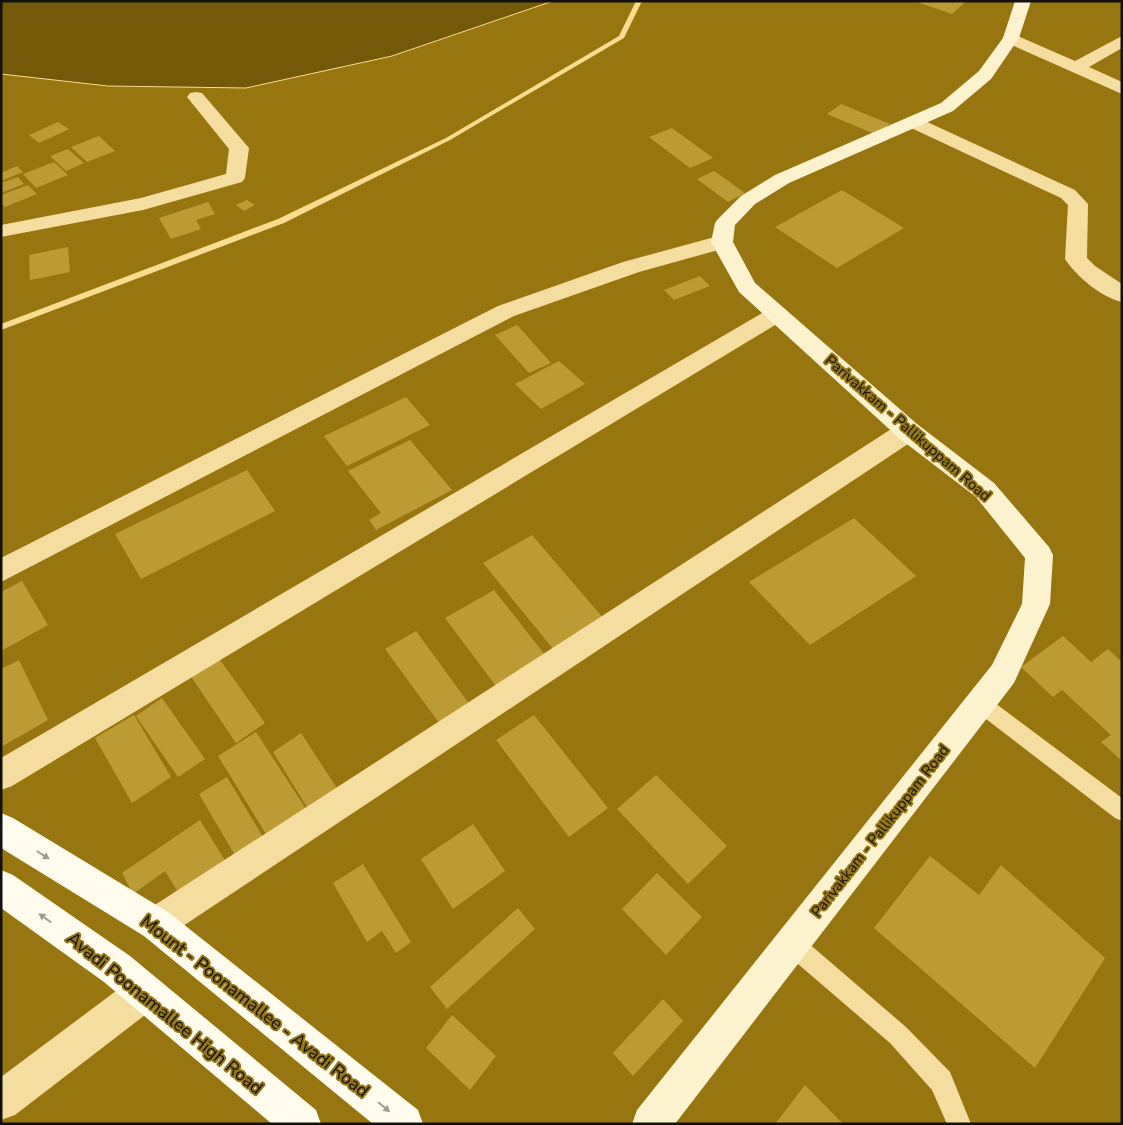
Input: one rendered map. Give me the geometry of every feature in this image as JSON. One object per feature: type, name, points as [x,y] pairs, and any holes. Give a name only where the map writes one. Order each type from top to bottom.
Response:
[{"type":"main road","name":"Mount - Poonamallee - Avadi Road","points":[[1,829],[156,924],[404,1124]]},
{"type":"main road","name":"Avadi Poonamallee High Road","points":[[1,887],[117,969],[302,1124]]},
{"type":"street","points":[[1,571],[506,311],[631,266],[722,242],[725,223],[748,200],[782,179],[947,107],[985,75],[1011,38],[1023,1]]},
{"type":"street","points":[[1011,38],[1122,89]]},
{"type":"street","points":[[1076,67],[1122,41]]},
{"type":"street","points":[[1,231],[143,204],[235,178],[239,148],[196,96]]},
{"type":"street","points":[[914,122],[1068,194],[1078,204],[1076,259],[1087,271],[1122,295]]},
{"type":"street","name":"Parivakkam - Pallikuppam Road","points":[[651,1124],[1003,674],[1036,604],[1039,555],[985,490],[908,431],[747,287],[722,242]]},
{"type":"street","points":[[1,775],[777,314]]},
{"type":"street","points":[[156,924],[908,431]]},
{"type":"street","points":[[1,1101],[145,992]]},
{"type":"lane","points":[[980,703],[1122,811]]},
{"type":"lane","points":[[792,944],[898,1035],[923,1061],[941,1081],[959,1124]]},
{"type":"shaded area","points":[[1,1],[553,1],[392,56],[246,88],[108,86],[1,74]]},
{"type":"building","points":[[914,1],[966,1],[952,14]]},
{"type":"building","points":[[841,104],[890,124],[877,135],[827,114]]},
{"type":"building","points":[[58,122],[69,129],[39,143],[29,135]]},
{"type":"building","points":[[672,128],[713,158],[690,168],[649,137]]},
{"type":"building","points":[[99,136],[115,151],[87,162],[71,147]]},
{"type":"building","points":[[68,149],[84,163],[66,171],[50,156]]},
{"type":"building","points":[[54,162],[68,175],[36,188],[23,174]]},
{"type":"building","points":[[17,166],[23,172],[1,181],[1,173]]},
{"type":"building","points":[[714,171],[745,193],[728,202],[697,179]]},
{"type":"building","points":[[18,177],[24,184],[1,193],[1,183]]},
{"type":"building","points":[[28,185],[37,194],[5,207],[1,203],[1,195]]},
{"type":"building","points":[[842,190],[904,228],[837,268],[775,227]]},
{"type":"building","points":[[247,200],[255,205],[244,211],[236,205]]},
{"type":"building","points":[[208,202],[215,214],[196,220],[201,229],[171,239],[159,218]]},
{"type":"building","points":[[68,247],[70,272],[30,280],[29,255]]},
{"type":"building","points":[[700,276],[710,286],[674,300],[664,290]]},
{"type":"building","points":[[517,325],[551,363],[529,373],[495,335]]},
{"type":"building","points":[[559,361],[585,384],[541,409],[515,384]]},
{"type":"building","points":[[406,397],[430,425],[347,466],[324,436]]},
{"type":"building","points":[[410,440],[452,490],[376,530],[369,520],[381,513],[348,471]]},
{"type":"building","points":[[247,470],[275,511],[141,579],[115,534]]},
{"type":"building","points":[[854,518],[916,576],[810,645],[749,582]]},
{"type":"building","points":[[532,535],[604,619],[554,650],[483,563]]},
{"type":"building","points":[[22,581],[48,625],[1,651],[1,592]]},
{"type":"building","points":[[494,590],[545,655],[496,686],[445,618]]},
{"type":"building","points":[[416,631],[470,705],[440,724],[385,649]]},
{"type":"building","points":[[1063,636],[1091,662],[1108,649],[1122,662],[1122,761],[1101,742],[1111,735],[1062,690],[1053,697],[1021,667]]},
{"type":"building","points":[[218,657],[265,723],[236,743],[190,675]]},
{"type":"building","points":[[19,660],[48,720],[1,747],[1,669]]},
{"type":"building","points":[[162,698],[205,759],[178,777],[136,716]]},
{"type":"building","points":[[134,715],[171,777],[132,803],[95,738]]},
{"type":"building","points":[[534,715],[608,808],[569,837],[496,740]]},
{"type":"building","points":[[256,732],[308,812],[269,839],[218,756]]},
{"type":"building","points":[[301,733],[340,793],[310,812],[273,752]]},
{"type":"building","points":[[656,775],[727,846],[688,884],[617,809]]},
{"type":"building","points":[[227,777],[264,839],[236,857],[199,794]]},
{"type":"building","points":[[200,820],[229,867],[183,900],[165,871],[133,894],[122,873]]},
{"type":"building","points":[[473,824],[505,871],[453,909],[421,859]]},
{"type":"building","points":[[930,856],[979,895],[1001,865],[1105,958],[1035,1068],[874,928]]},
{"type":"building","points":[[363,864],[411,942],[396,953],[382,931],[367,942],[333,883]]},
{"type":"building","points":[[657,873],[702,917],[666,955],[622,909]]},
{"type":"building","points":[[518,908],[535,929],[447,1009],[430,987]]},
{"type":"building","points":[[663,999],[683,1021],[633,1076],[613,1053]]},
{"type":"building","points":[[452,1015],[496,1056],[470,1090],[426,1048]]},
{"type":"building","points":[[805,1085],[843,1124],[775,1124]]},
{"type":"waterway","points":[[1,327],[281,221],[448,139],[622,37],[639,1]]}]
